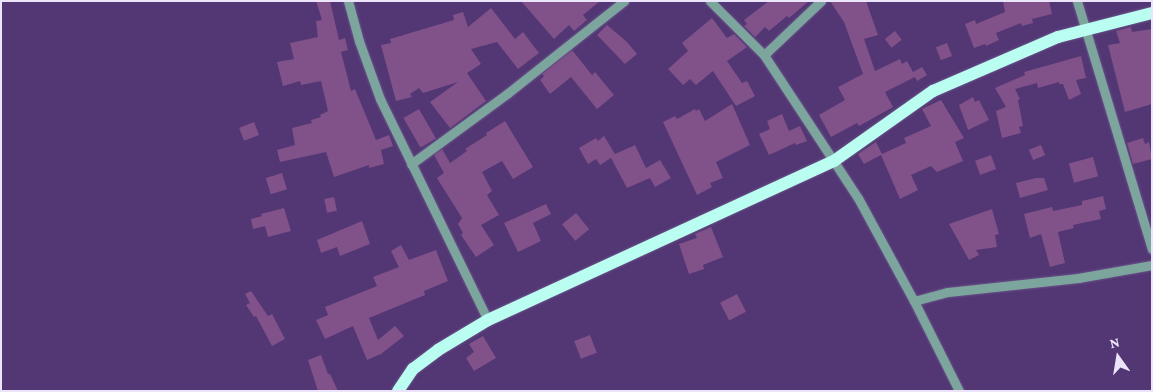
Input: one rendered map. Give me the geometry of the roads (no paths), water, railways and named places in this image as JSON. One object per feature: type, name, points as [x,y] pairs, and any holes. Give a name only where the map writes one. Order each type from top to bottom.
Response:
[{"type":"main road","points":[[398,391],[413,369],[438,350],[488,320],[834,161],[933,91],[1018,53],[1086,28],[1152,13]]},
{"type":"street","points":[[348,1],[359,41],[380,99],[488,320]]},
{"type":"street","points":[[411,164],[508,93],[624,1]]},
{"type":"street","points":[[710,1],[764,55],[863,206],[914,300],[959,391]]},
{"type":"street","points":[[764,55],[821,1]]},
{"type":"street","points":[[1077,1],[1152,250]]},
{"type":"street","points":[[914,300],[948,292],[1078,278],[1152,265]]}]
